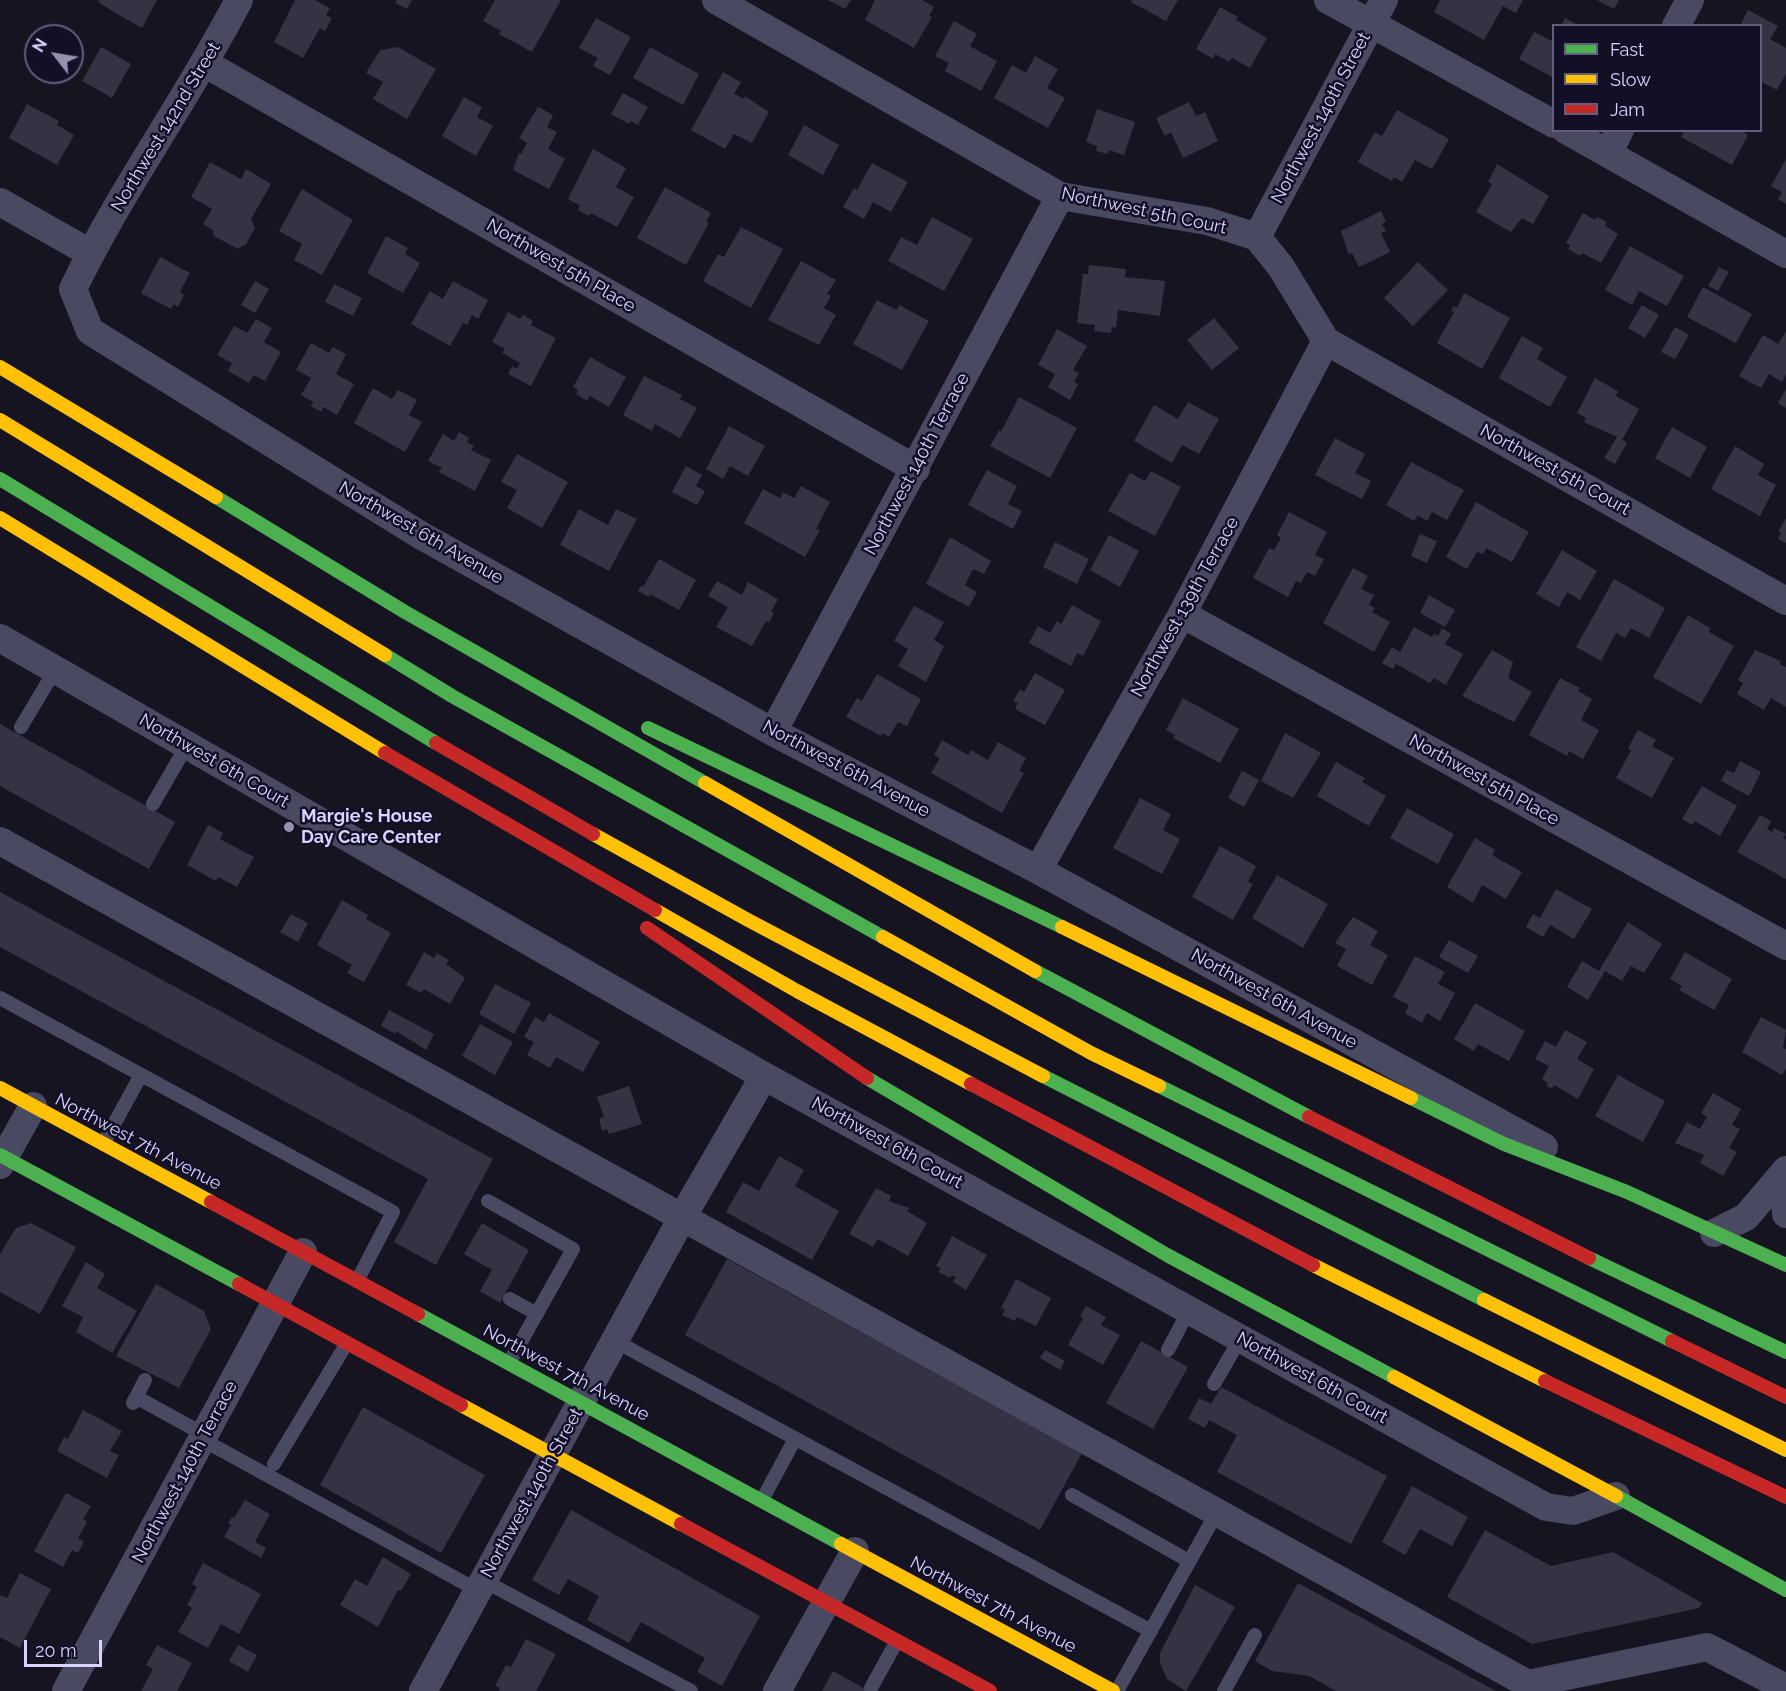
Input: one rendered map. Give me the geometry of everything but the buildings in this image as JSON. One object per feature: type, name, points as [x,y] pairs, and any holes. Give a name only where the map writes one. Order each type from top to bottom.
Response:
[{"type":"main road","points":[[0,367],[405,612],[1015,960],[1238,1080],[1509,1220],[1786,1352]]},
{"type":"main road","points":[[0,420],[452,696],[1091,1053],[1786,1397]]},
{"type":"main road","points":[[0,479],[388,714],[747,919],[1400,1260],[1786,1450]]},
{"type":"main road","points":[[0,518],[434,783],[797,991],[1237,1227],[1553,1386],[1786,1497]]},
{"type":"main road","points":[[405,612],[588,700]]},
{"type":"main road","points":[[631,720],[997,895],[1504,1144],[1627,1192]]},
{"type":"main road","points":[[434,783],[583,884]]},
{"type":"main road","points":[[632,918],[879,1086],[1167,1255],[1786,1590]]},
{"type":"main road","name":"Northwest 7th Avenue","points":[[0,1088],[1115,1691]]},
{"type":"main road","points":[[1,1159],[347,1342],[990,1691]]},
{"type":"main road","name":"Northwest 6th Avenue","points":[[1627,1192],[1786,1265]]},
{"type":"street","name":"Northwest 142nd Street","points":[[90,253],[206,64],[239,0]]},
{"type":"street","name":"Northwest 5th Court","points":[[716,0],[1060,196],[1207,221],[1257,237],[1281,267],[1326,341],[1786,601]]},
{"type":"street","points":[[1328,0],[1378,12],[1552,123]]},
{"type":"street","points":[[1677,24],[1690,0]]},
{"type":"street","name":"Northwest 140th Street","points":[[1257,237],[1378,12]]},
{"type":"street","name":"Northwest 5th Place","points":[[206,64],[916,469]]},
{"type":"street","points":[[1574,132],[1614,142],[1786,254]]},
{"type":"street","name":"Northwest 140th Terrace","points":[[773,732],[916,469],[1060,196]]},
{"type":"street","points":[[0,202],[90,253]]},
{"type":"street","name":"Northwest 6th Avenue","points":[[90,253],[73,289],[90,331],[422,536],[773,732],[1038,870],[1627,1192]]},
{"type":"street","name":"Northwest 139th Terrace","points":[[1038,870],[1182,614],[1326,341]]},
{"type":"street","name":"Northwest 5th Place","points":[[1182,614],[1786,946]]},
{"type":"street","name":"Northwest 6th Court","points":[[0,638],[764,1076],[1546,1507],[1573,1511],[1616,1496]]},
{"type":"street","points":[[0,840],[1528,1684],[1707,1647],[1786,1688]]},
{"type":"street","name":"Northwest 140th Street","points":[[423,1691],[683,1216],[764,1076]]},
{"type":"street","points":[[1,1159],[33,1106]]},
{"type":"street","points":[[1785,1173],[1786,1214]]},
{"type":"street","points":[[1714,1233],[1746,1217],[1785,1173]]},
{"type":"street","name":"Northwest 140th Terrace","points":[[66,1691],[303,1252]]},
{"type":"street","points":[[777,1691],[855,1551]]},
{"type":"lane","points":[[21,727],[55,670]]},
{"type":"lane","points":[[153,804],[186,745]]},
{"type":"lane","points":[[0,998],[393,1212],[357,1281]]},
{"type":"lane","points":[[103,1144],[141,1075]]},
{"type":"lane","points":[[488,1201],[573,1249],[509,1363]]},
{"type":"lane","points":[[510,1299],[537,1314]]},
{"type":"lane","points":[[1168,1350],[1190,1310]]},
{"type":"lane","points":[[1214,1384],[1240,1339]]},
{"type":"lane","points":[[615,1341],[1151,1631]]},
{"type":"lane","points":[[274,1464],[347,1342]]},
{"type":"lane","points":[[145,1380],[134,1401],[481,1586],[691,1691]]},
{"type":"lane","points":[[762,1500],[795,1439]]},
{"type":"lane","points":[[1072,1496],[1189,1561]]},
{"type":"lane","points":[[1115,1691],[1217,1512]]},
{"type":"lane","points":[[1224,1691],[1255,1635]]},
{"type":"lane","points":[[870,1688],[897,1641]]},
{"type":"lane","points":[[956,1691],[964,1677]]},
{"type":"traffic: fast","points":[[0,479],[436,743]]},
{"type":"traffic: fast","points":[[216,497],[405,612],[705,783]]},
{"type":"traffic: fast","points":[[385,655],[452,696],[883,937]]},
{"type":"traffic: fast","points":[[648,728],[1062,927]]},
{"type":"traffic: fast","points":[[1035,971],[1309,1117]]},
{"type":"traffic: fast","points":[[1043,1076],[1484,1300]]},
{"type":"traffic: fast","points":[[867,1078],[1167,1255],[1394,1377]]},
{"type":"traffic: fast","points":[[1159,1086],[1672,1341]]},
{"type":"traffic: fast","points":[[1411,1098],[1504,1144],[1627,1192]]},
{"type":"traffic: fast","points":[[0,1155],[239,1284]]},
{"type":"traffic: fast","points":[[1627,1192],[1786,1265]]},
{"type":"traffic: fast","points":[[1589,1258],[1786,1352]]},
{"type":"traffic: fast","points":[[418,1314],[841,1544]]},
{"type":"traffic: fast","points":[[1616,1496],[1786,1590]]},
{"type":"traffic: slow","points":[[0,367],[216,497]]},
{"type":"traffic: slow","points":[[0,420],[385,655]]},
{"type":"traffic: slow","points":[[0,518],[385,753]]},
{"type":"traffic: slow","points":[[705,783],[1035,971]]},
{"type":"traffic: slow","points":[[593,834],[748,920],[1043,1076]]},
{"type":"traffic: slow","points":[[655,910],[797,991],[971,1084]]},
{"type":"traffic: slow","points":[[1062,927],[1411,1098]]},
{"type":"traffic: slow","points":[[883,937],[1091,1053],[1159,1086]]},
{"type":"traffic: slow","points":[[0,1088],[211,1202]]},
{"type":"traffic: slow","points":[[1313,1265],[1545,1381]]},
{"type":"traffic: slow","points":[[1484,1300],[1786,1450]]},
{"type":"traffic: slow","points":[[1394,1377],[1616,1496]]},
{"type":"traffic: slow","points":[[461,1405],[681,1524]]},
{"type":"traffic: slow","points":[[841,1544],[1113,1691]]},
{"type":"traffic: jam","points":[[436,743],[593,834]]},
{"type":"traffic: jam","points":[[385,753],[655,910]]},
{"type":"traffic: jam","points":[[647,928],[867,1078]]},
{"type":"traffic: jam","points":[[971,1084],[1313,1265]]},
{"type":"traffic: jam","points":[[1309,1117],[1589,1258]]},
{"type":"traffic: jam","points":[[211,1202],[418,1314]]},
{"type":"traffic: jam","points":[[239,1284],[461,1405]]},
{"type":"traffic: jam","points":[[1672,1341],[1786,1397]]},
{"type":"traffic: jam","points":[[1545,1381],[1786,1497]]},
{"type":"traffic: jam","points":[[681,1524],[990,1691]]},
{"type":"place","name":"Margie's House Day Care Center","points":[[289,827]]}]
